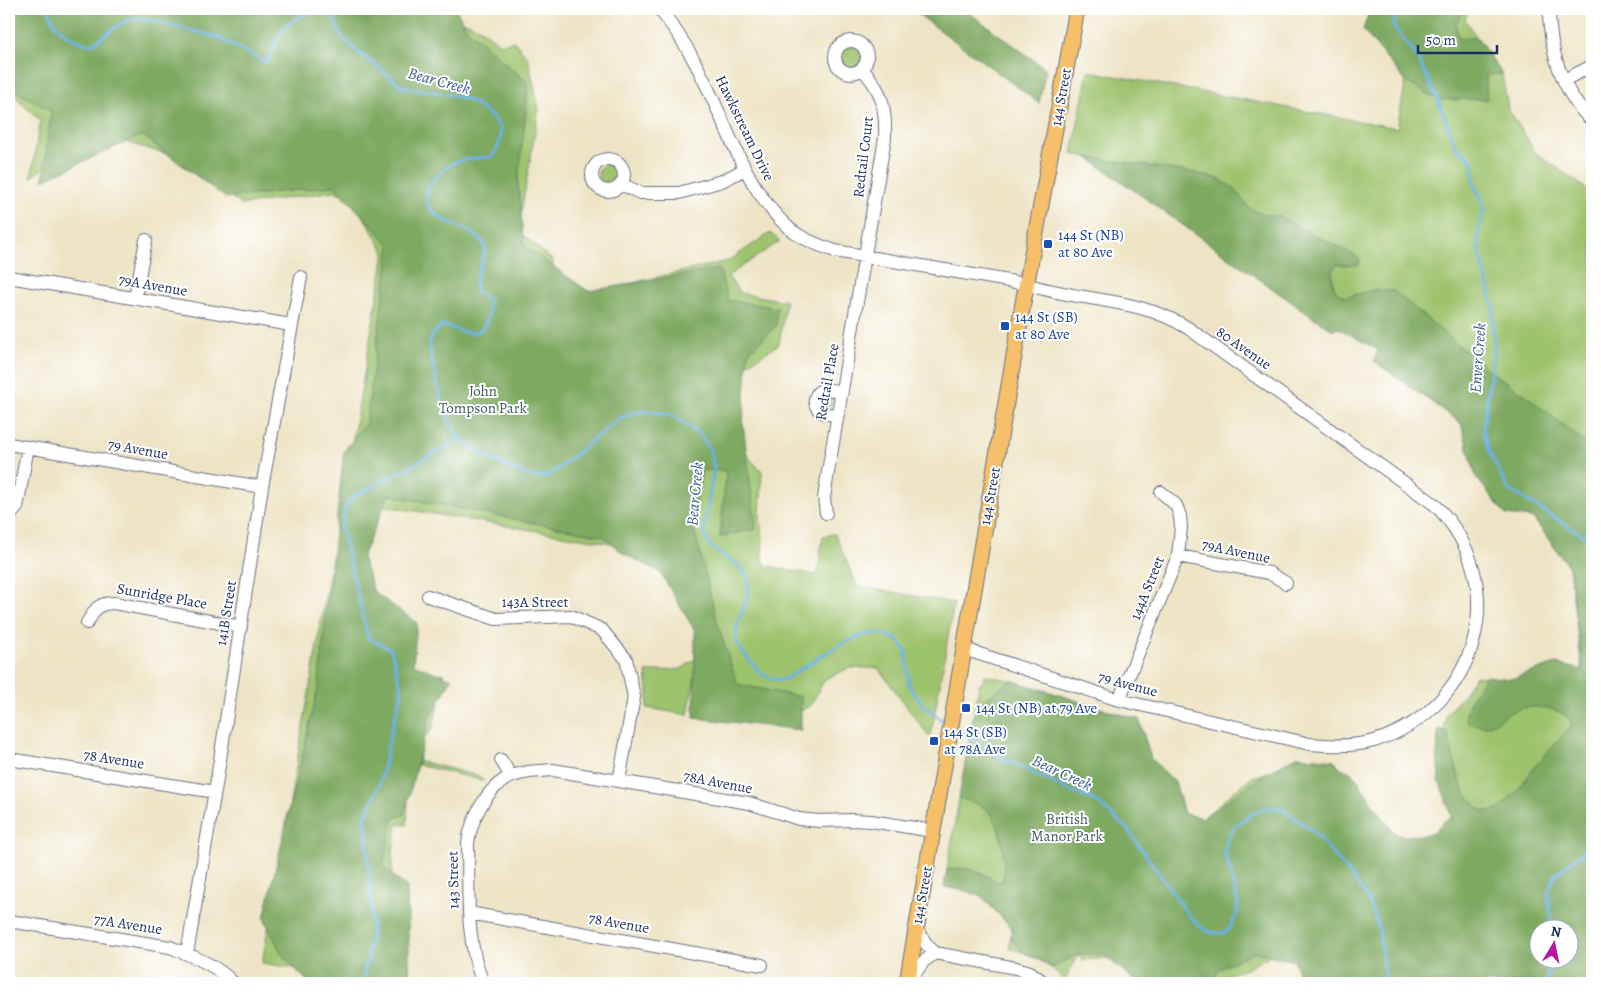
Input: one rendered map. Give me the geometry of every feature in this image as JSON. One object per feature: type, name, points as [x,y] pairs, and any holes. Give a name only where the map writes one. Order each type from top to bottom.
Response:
[{"type":"main road","name":"144 Street","points":[[908,983],[1026,284],[1077,9]]},
{"type":"street","name":"Hawkstream Drive","points":[[660,9],[674,25],[691,54],[745,169],[762,198],[790,229],[816,244],[835,251],[1026,284]]},
{"type":"street","points":[[1549,9],[1551,34],[1564,80],[1575,102],[1592,121]]},
{"type":"street","points":[[1564,80],[1592,66]]},
{"type":"street","name":"Redtail Court","points":[[862,69],[870,76],[882,98],[886,120],[885,138],[865,256]]},
{"type":"street","points":[[621,184],[640,193],[679,193],[722,181],[745,169]]},
{"type":"street","points":[[135,298],[146,240]]},
{"type":"street","name":"Redtail Place","points":[[826,513],[824,498],[865,256]]},
{"type":"street","name":"79A Avenue","points":[[9,277],[291,325]]},
{"type":"street","name":"141B Street","points":[[187,954],[215,792],[262,487],[301,277]]},
{"type":"street","name":"80 Avenue","points":[[1026,284],[1046,290],[1136,306],[1174,320],[1188,328],[1419,492],[1441,511],[1457,530],[1464,542],[1473,568],[1478,595],[1478,617],[1474,639],[1462,668],[1450,689],[1429,710],[1403,728],[1373,741],[1331,746],[1288,739]]},
{"type":"street","points":[[838,416],[820,411],[817,409],[814,401],[817,393],[820,391],[829,389],[842,392]]},
{"type":"street","name":"79 Avenue","points":[[9,444],[262,487]]},
{"type":"street","points":[[9,517],[18,507],[28,447]]},
{"type":"street","name":"144A Street","points":[[1119,700],[1178,556],[1181,527],[1180,516],[1176,504],[1161,492]]},
{"type":"street","name":"79A Avenue","points":[[1178,556],[1269,573],[1286,583]]},
{"type":"street","name":"143A Street","points":[[428,596],[496,619],[571,616],[602,630],[626,659],[634,697],[620,781]]},
{"type":"street","name":"Sunridge Place","points":[[87,623],[98,606],[105,603],[114,603],[241,626]]},
{"type":"street","name":"79 Avenue","points":[[964,649],[1119,700],[1288,739]]},
{"type":"street","name":"78 Avenue","points":[[9,758],[215,792]]},
{"type":"street","points":[[501,760],[511,776]]},
{"type":"street","name":"78A Avenue","points":[[499,784],[511,776],[553,770],[749,803],[799,819],[819,821],[862,820],[933,831]]},
{"type":"street","name":"143 Street","points":[[483,983],[475,960],[471,935],[468,843],[473,820],[479,809],[499,784]]},
{"type":"street","name":"78 Avenue","points":[[470,913],[762,965]]},
{"type":"street","name":"77A Avenue","points":[[9,921],[170,947],[213,967],[232,983]]},
{"type":"street","points":[[916,928],[927,945],[935,953],[1016,968],[1034,975],[1045,983]]},
{"type":"street","points":[[908,983],[922,962],[935,953]]},
{"type":"green space","name":"John Tompson Park","points":[[9,9],[440,9],[484,31],[500,44],[514,41],[528,58],[539,109],[518,231],[552,260],[560,306],[587,304],[627,284],[728,261],[770,233],[780,241],[728,276],[740,293],[786,301],[779,344],[746,365],[740,441],[751,460],[762,471],[760,519],[763,537],[762,558],[766,566],[817,575],[823,536],[835,534],[857,586],[954,603],[931,735],[928,735],[878,668],[849,668],[825,679],[811,705],[799,712],[772,715],[697,664],[688,715],[647,708],[646,672],[681,669],[698,657],[702,636],[659,551],[367,503],[356,563],[409,668],[444,674],[441,695],[432,729],[412,759],[479,776],[484,781],[410,763],[407,825],[397,824],[392,858],[392,904],[317,972],[262,963],[385,253],[354,201],[335,191],[241,205],[188,160],[122,141],[59,155],[31,178],[40,121],[16,97],[9,95]]},
{"type":"green space","name":"John Tompson Park","points":[[11,9],[456,9],[467,29],[529,84],[518,182],[524,246],[588,291],[719,269],[728,300],[777,308],[776,326],[748,353],[743,424],[756,529],[720,537],[726,471],[702,470],[693,524],[717,622],[737,684],[801,697],[801,730],[694,718],[695,631],[659,571],[624,554],[603,536],[389,495],[362,557],[374,592],[417,623],[413,664],[452,679],[429,719],[404,815],[393,819],[383,868],[407,887],[410,983],[309,983],[282,955],[264,918],[318,688],[344,451],[366,423],[390,245],[334,186],[226,198],[142,135],[43,180],[51,111],[9,87]]},
{"type":"green space","points":[[911,9],[964,9],[1046,69],[1039,103]]},
{"type":"green space","points":[[1370,9],[1464,9],[1456,23],[1458,38],[1478,38],[1502,74],[1486,75],[1487,99],[1438,100],[1406,82],[1363,30]]},
{"type":"green space","points":[[1419,9],[1469,9],[1465,20],[1502,74],[1508,108],[1535,152],[1592,193],[1592,983],[1326,983],[1309,961],[1272,954],[1247,969],[1222,976],[1221,983],[1138,983],[1108,958],[1084,960],[1078,955],[1065,980],[1039,960],[1009,948],[1012,928],[981,896],[963,890],[944,887],[979,684],[982,684],[984,675],[1042,689],[1139,719],[1151,759],[1175,782],[1184,814],[1203,818],[1250,778],[1266,773],[1297,756],[1334,760],[1419,899],[1484,861],[1439,780],[1446,715],[1464,694],[1475,676],[1511,679],[1556,664],[1582,670],[1569,567],[1533,518],[1506,515],[1476,477],[1461,423],[1374,361],[1508,383],[1488,370],[1314,318],[1087,157],[1072,154],[1088,71],[1397,128]]},
{"type":"green space","points":[[851,46],[859,49],[862,57],[859,65],[851,68],[843,65],[840,57],[843,49]]},
{"type":"green space","name":"British Manor Park","points":[[1087,157],[1196,173],[1219,179],[1234,188],[1249,208],[1262,214],[1280,217],[1354,255],[1360,260],[1359,265],[1336,265],[1334,269],[1332,279],[1337,293],[1345,297],[1373,290],[1394,291],[1488,370],[1528,397],[1592,448],[1592,983],[1328,983],[1329,978],[1298,973],[1294,961],[1255,952],[1219,970],[1213,983],[1139,983],[1107,958],[1105,954],[1078,954],[1053,968],[1038,958],[1021,951],[1011,938],[1012,928],[981,896],[963,890],[944,887],[947,870],[961,868],[973,870],[997,882],[1003,880],[1002,841],[996,822],[985,808],[959,798],[975,707],[1011,680],[1106,711],[1139,719],[1151,759],[1175,782],[1184,814],[1203,818],[1266,773],[1297,756],[1334,760],[1338,767],[1353,773],[1374,806],[1394,832],[1404,836],[1427,835],[1434,832],[1443,822],[1452,817],[1439,780],[1438,730],[1447,732],[1459,778],[1465,793],[1478,808],[1485,811],[1493,811],[1499,809],[1517,791],[1536,765],[1572,726],[1567,716],[1562,713],[1536,707],[1523,708],[1511,712],[1486,726],[1467,722],[1466,716],[1469,704],[1486,676],[1511,679],[1556,664],[1583,670],[1569,567],[1533,518],[1506,515],[1476,477],[1461,423],[1374,361],[1378,350],[1338,328],[1333,330]]},
{"type":"green space","points":[[608,164],[615,167],[618,174],[615,181],[608,184],[601,181],[598,174],[601,167]]},
{"type":"green space","points":[[826,395],[832,401],[826,407],[820,401]]},
{"type":"waterway","name":"Bear Creek","points":[[48,9],[58,28],[67,35],[84,43],[94,43],[122,23],[141,18],[217,37],[265,62],[269,59],[281,31],[288,24],[307,14],[321,11],[327,12],[334,17],[344,39],[401,86],[455,96],[483,109],[499,126],[500,139],[496,151],[490,157],[473,158],[449,165],[430,185],[427,194],[429,208],[432,212],[442,219],[474,234],[484,244],[485,252],[475,287],[478,293],[488,299],[487,321],[480,330],[470,333],[442,325],[434,333],[430,344],[431,357],[441,398],[447,417],[457,434],[474,450],[510,468],[534,477],[545,477],[550,475],[620,418],[647,411],[676,417],[701,435],[710,450],[714,466],[704,530],[710,546],[737,565],[747,579],[747,597],[736,632],[740,649],[757,669],[769,677],[785,679],[831,650],[855,638],[877,633],[887,635],[896,639],[905,651],[908,680],[916,697],[948,724]]},
{"type":"waterway","name":"Enver Creek","points":[[1404,9],[1398,11],[1393,27],[1418,58],[1440,105],[1456,147],[1473,161],[1474,184],[1484,205],[1477,240],[1493,305],[1494,350],[1483,430],[1488,449],[1508,489],[1592,541]]},
{"type":"waterway","points":[[368,983],[364,974],[372,936],[365,817],[380,784],[402,691],[391,649],[368,638],[341,527],[347,503],[355,496],[462,438]]},
{"type":"waterway","name":"Bear Creek","points":[[955,728],[1000,757],[1101,805],[1128,830],[1189,916],[1203,929],[1213,933],[1224,933],[1230,928],[1237,913],[1238,903],[1225,853],[1227,839],[1236,825],[1257,811],[1271,807],[1282,809],[1315,833],[1354,879],[1369,901],[1379,929],[1385,983]]},
{"type":"waterway","name":"Bear Creek","points":[[1552,920],[1548,893],[1555,875],[1592,845]]},
{"type":"waterway","name":"Bear Creek","points":[[1546,983],[1549,970]]},
{"type":"place","name":"144 St (NB) at 80 Ave","points":[[1048,244]]},
{"type":"place","name":"144 St (SB) at 80 Ave","points":[[1005,326]]},
{"type":"place","name":"144 St (NB) at 79 Ave","points":[[966,708]]},
{"type":"place","name":"144 St (SB) at 78A Ave","points":[[934,741]]}]
